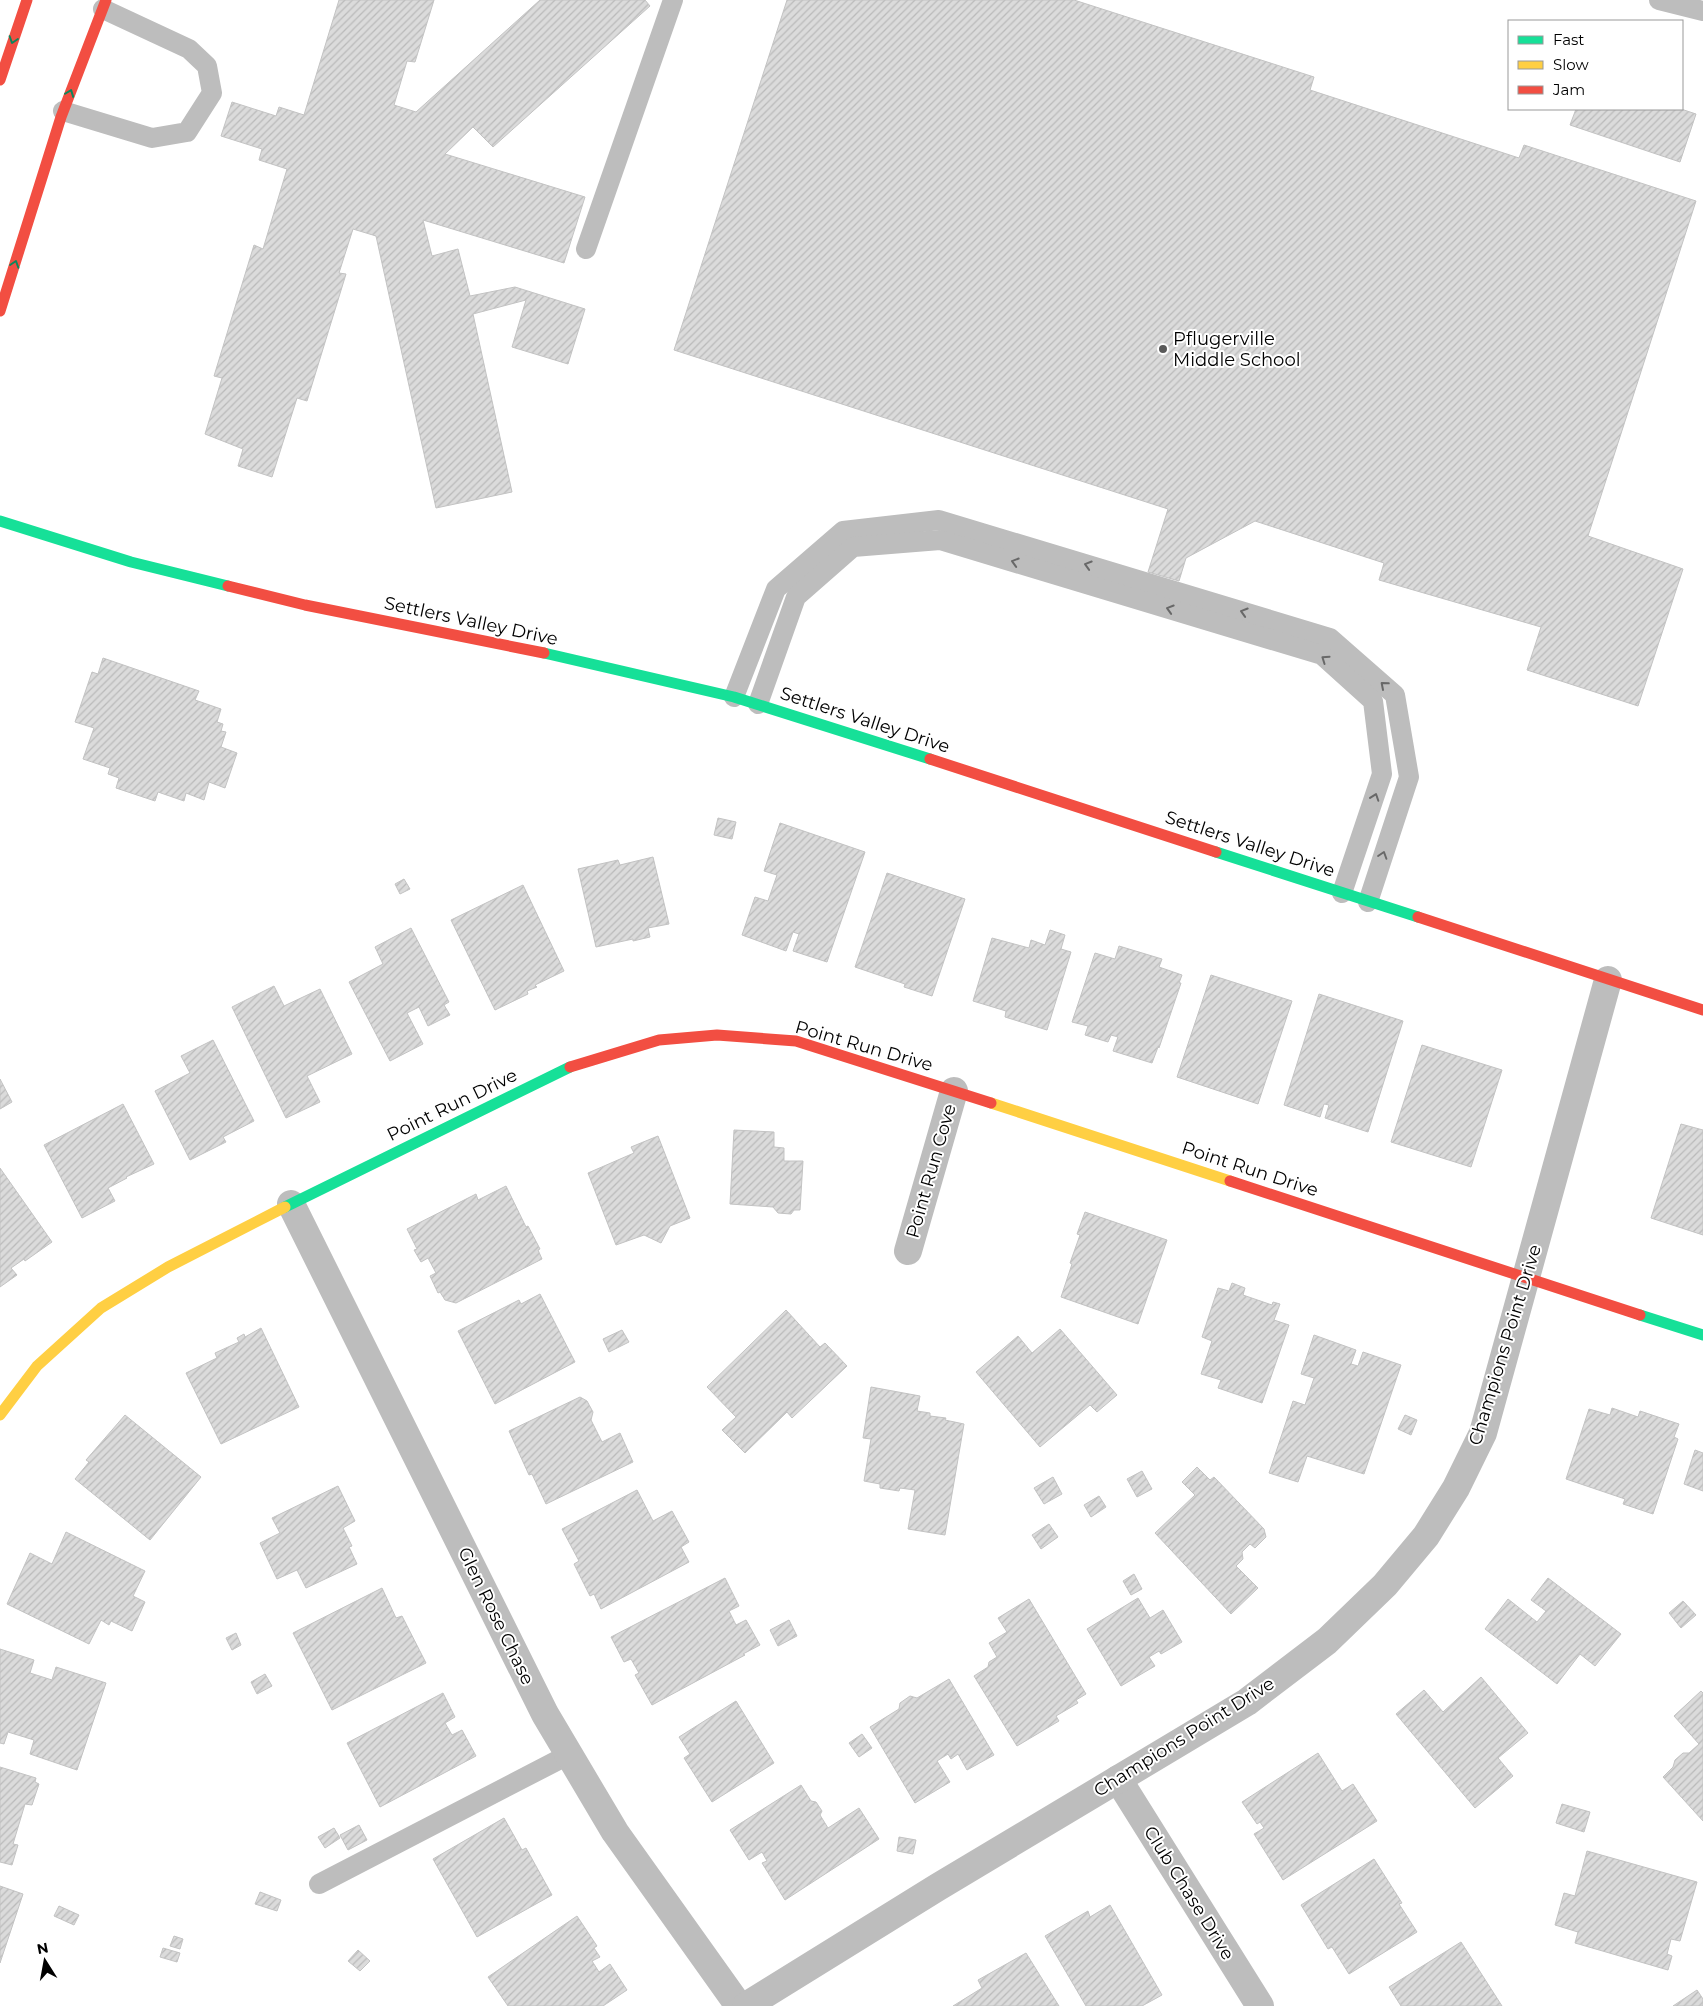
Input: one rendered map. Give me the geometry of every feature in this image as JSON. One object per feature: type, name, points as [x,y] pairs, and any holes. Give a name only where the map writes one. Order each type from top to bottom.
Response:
[{"type":"street","points":[[0,80],[27,0]]},
{"type":"street","points":[[0,311],[64,112],[104,4]]},
{"type":"street","name":"Settlers Valley Drive","points":[[0,521],[130,562],[305,605],[516,647],[734,697],[1703,1010]]},
{"type":"street","name":"Champions Point Drive","points":[[746,2006],[938,1887],[1247,1702],[1326,1641],[1385,1585],[1426,1536],[1456,1488],[1483,1433],[1608,980]]},
{"type":"street","name":"Point Run Drive","points":[[0,1415],[37,1366],[101,1308],[168,1267],[291,1204],[576,1064],[659,1040],[717,1035],[796,1041],[1703,1334]]},
{"type":"street","name":"Point Run Cove","points":[[908,1251],[954,1091]]},
{"type":"street","name":"Glen Rose Chase","points":[[291,1204],[545,1714],[615,1832],[739,2006]]},
{"type":"street","name":"Club Chase Drive","points":[[1118,1779],[1260,2006]]},
{"type":"lane","points":[[586,249],[673,0]]},
{"type":"lane","points":[[1659,0],[1703,11]]},
{"type":"lane","points":[[64,112],[152,138],[187,132],[212,93],[207,66],[189,48],[104,4]]},
{"type":"lane","points":[[734,697],[776,589],[844,531],[939,520],[1330,638],[1395,695],[1409,777],[1368,902]]},
{"type":"lane","points":[[758,704],[796,597],[853,547],[863,546],[940,540],[1322,655],[1373,701],[1382,774],[1342,893]]},
{"type":"lane","points":[[320,1884],[568,1755]]},
{"type":"building","points":[[339,0],[434,0],[415,62],[407,61],[394,105],[416,112],[540,0],[645,0],[650,6],[493,147],[473,127],[445,154],[585,197],[564,263],[423,220],[432,256],[458,249],[470,296],[515,287],[585,309],[568,364],[512,347],[526,300],[473,314],[512,492],[436,508],[376,236],[353,229],[339,273],[346,274],[307,401],[297,398],[272,477],[238,466],[243,449],[205,434],[222,378],[214,376],[254,245],[263,249],[287,169],[259,160],[262,149],[221,136],[232,102],[276,116],[279,107],[304,115]]},
{"type":"building","name":"Pflugerville Middle School","points":[[787,0],[1074,0],[1314,77],[1310,90],[1519,158],[1524,145],[1696,201],[1588,536],[1683,569],[1638,706],[1527,670],[1541,627],[1379,580],[1384,563],[1255,521],[1186,558],[1179,581],[1148,572],[1168,509],[674,350]]},
{"type":"building","points":[[1576,110],[1683,110],[1696,114],[1680,162],[1570,125]]},
{"type":"building","points":[[103,658],[199,691],[195,700],[221,709],[217,722],[223,724],[221,731],[226,732],[221,747],[237,753],[225,788],[209,782],[204,800],[186,793],[184,801],[158,792],[155,801],[116,788],[119,778],[108,774],[110,768],[83,759],[94,728],[75,722],[92,672],[98,674]]},
{"type":"building","points":[[718,818],[736,822],[732,839],[714,835]]},
{"type":"building","points":[[780,823],[865,852],[827,962],[793,951],[799,934],[793,932],[786,951],[742,935],[755,897],[768,901],[777,875],[764,871]]},
{"type":"building","points":[[653,857],[669,924],[648,928],[650,937],[596,947],[578,869],[618,860],[620,865]]},
{"type":"building","points":[[887,873],[965,899],[932,996],[904,987],[905,984],[855,967]]},
{"type":"building","points":[[404,879],[410,889],[400,894],[395,884]]},
{"type":"building","points":[[523,885],[564,971],[535,985],[537,987],[527,991],[528,994],[495,1010],[451,920]]},
{"type":"building","points":[[411,928],[449,1002],[444,1005],[450,1015],[428,1026],[419,1007],[407,1013],[423,1044],[390,1061],[349,982],[383,964],[375,947]]},
{"type":"building","points":[[1050,930],[1065,935],[1061,949],[1071,952],[1047,1030],[1005,1017],[1006,1011],[973,1001],[992,938],[1029,948],[1031,940],[1045,945]]},
{"type":"building","points":[[1119,946],[1162,959],[1159,967],[1182,975],[1159,1048],[1152,1063],[1113,1051],[1118,1037],[1111,1035],[1108,1042],[1085,1035],[1088,1026],[1072,1022],[1095,953],[1115,959]]},
{"type":"building","points":[[1211,975],[1292,1001],[1258,1104],[1177,1077]]},
{"type":"building","points":[[274,986],[284,1006],[320,989],[352,1054],[307,1076],[320,1102],[286,1118],[232,1007]]},
{"type":"building","points":[[1319,994],[1403,1021],[1368,1132],[1325,1118],[1329,1105],[1324,1104],[1320,1117],[1284,1105]]},
{"type":"building","points":[[213,1040],[254,1121],[223,1137],[226,1142],[190,1160],[155,1091],[190,1073],[181,1056]]},
{"type":"building","points":[[1422,1045],[1502,1070],[1471,1167],[1391,1142]]},
{"type":"building","points":[[0,1079],[12,1102],[0,1109]]},
{"type":"building","points":[[123,1104],[154,1164],[108,1188],[115,1201],[82,1218],[44,1145]]},
{"type":"building","points":[[1681,1124],[1703,1130],[1703,1235],[1651,1218]]},
{"type":"building","points":[[734,1130],[774,1132],[774,1147],[784,1148],[784,1161],[803,1161],[800,1210],[794,1210],[791,1214],[778,1213],[773,1207],[730,1204]]},
{"type":"building","points":[[658,1136],[690,1218],[670,1226],[661,1243],[644,1235],[616,1245],[588,1173],[634,1153],[631,1147]]},
{"type":"building","points":[[0,1168],[52,1242],[25,1261],[24,1259],[11,1268],[17,1275],[0,1287]]},
{"type":"building","points":[[506,1186],[526,1227],[528,1226],[540,1249],[538,1250],[542,1259],[456,1303],[445,1300],[440,1292],[438,1293],[430,1276],[436,1273],[428,1258],[421,1262],[414,1250],[417,1249],[407,1229],[476,1194],[478,1200]]},
{"type":"building","points":[[1085,1212],[1167,1240],[1138,1324],[1061,1297],[1080,1235],[1077,1234]]},
{"type":"building","points":[[1232,1283],[1245,1288],[1243,1295],[1272,1305],[1273,1302],[1280,1304],[1274,1320],[1289,1325],[1262,1403],[1218,1388],[1221,1380],[1201,1374],[1212,1341],[1202,1337],[1218,1288],[1229,1291]]},
{"type":"building","points":[[540,1294],[575,1362],[495,1404],[458,1331],[519,1300],[521,1304]]},
{"type":"building","points":[[786,1310],[820,1347],[825,1343],[847,1366],[792,1418],[787,1412],[745,1453],[722,1430],[736,1417],[707,1387]]},
{"type":"building","points":[[261,1328],[299,1407],[221,1444],[186,1373],[217,1358],[215,1353],[239,1342],[237,1338],[244,1334],[245,1337]]},
{"type":"building","points":[[1060,1329],[1117,1395],[1097,1412],[1090,1405],[1040,1447],[976,1372],[1018,1336],[1032,1353]]},
{"type":"building","points":[[622,1330],[629,1342],[609,1352],[603,1339]]},
{"type":"building","points":[[1314,1335],[1356,1350],[1351,1364],[1358,1366],[1363,1352],[1401,1365],[1364,1474],[1307,1456],[1298,1482],[1269,1473],[1293,1401],[1305,1405],[1314,1378],[1301,1374]]},
{"type":"building","points":[[871,1387],[920,1396],[917,1411],[930,1413],[930,1416],[946,1418],[945,1420],[964,1424],[945,1535],[908,1529],[915,1490],[900,1488],[899,1491],[880,1488],[880,1484],[864,1481],[871,1439],[863,1438]]},
{"type":"building","points":[[580,1397],[587,1401],[593,1412],[591,1420],[602,1442],[620,1433],[633,1462],[546,1504],[532,1474],[529,1475],[509,1431]]},
{"type":"building","points":[[1612,1408],[1638,1417],[1640,1411],[1679,1424],[1674,1437],[1678,1439],[1653,1514],[1623,1504],[1625,1499],[1566,1479],[1589,1409],[1610,1415]]},
{"type":"building","points":[[125,1415],[201,1477],[150,1540],[75,1479],[89,1462],[86,1460]]},
{"type":"building","points":[[1405,1415],[1417,1420],[1411,1435],[1398,1429]]},
{"type":"building","points":[[1695,1450],[1703,1453],[1703,1491],[1684,1484]]},
{"type":"building","points":[[1197,1467],[1210,1480],[1214,1477],[1264,1529],[1266,1537],[1255,1548],[1250,1544],[1242,1552],[1243,1559],[1236,1566],[1258,1588],[1231,1614],[1155,1533],[1195,1495],[1182,1482]]},
{"type":"building","points":[[1142,1471],[1152,1489],[1137,1497],[1127,1479]]},
{"type":"building","points":[[1053,1477],[1062,1494],[1044,1504],[1034,1488]]},
{"type":"building","points":[[338,1486],[355,1521],[343,1528],[352,1546],[349,1547],[357,1564],[306,1588],[297,1570],[277,1579],[260,1543],[280,1533],[272,1518]]},
{"type":"building","points":[[637,1490],[653,1521],[672,1511],[689,1542],[681,1547],[689,1562],[601,1609],[594,1594],[590,1596],[574,1564],[579,1561],[562,1529]]},
{"type":"building","points":[[1099,1496],[1106,1507],[1091,1517],[1084,1505]]},
{"type":"building","points":[[1049,1524],[1058,1537],[1041,1549],[1032,1535]]},
{"type":"building","points":[[66,1532],[145,1571],[133,1596],[145,1602],[132,1631],[111,1621],[109,1625],[101,1620],[89,1644],[7,1604],[30,1553],[52,1564]]},
{"type":"building","points":[[1134,1574],[1142,1589],[1131,1595],[1123,1581]]},
{"type":"building","points":[[725,1578],[739,1606],[729,1611],[736,1625],[746,1620],[760,1645],[652,1705],[635,1675],[639,1673],[631,1659],[624,1662],[611,1637]]},
{"type":"building","points":[[1548,1578],[1621,1634],[1595,1666],[1580,1654],[1557,1684],[1485,1629],[1508,1599],[1537,1622],[1546,1611],[1531,1600]]},
{"type":"building","points":[[382,1588],[396,1618],[402,1616],[426,1663],[332,1710],[293,1633]]},
{"type":"building","points":[[1138,1598],[1150,1618],[1163,1610],[1182,1642],[1161,1654],[1159,1651],[1149,1657],[1155,1666],[1121,1686],[1087,1629]]},
{"type":"building","points":[[1029,1599],[1086,1694],[1076,1700],[1078,1703],[1056,1716],[1059,1721],[1017,1746],[974,1676],[988,1667],[989,1662],[997,1657],[989,1643],[1007,1632],[998,1618]]},
{"type":"building","points":[[1683,1601],[1696,1615],[1681,1628],[1669,1613]]},
{"type":"building","points":[[789,1620],[797,1636],[778,1646],[770,1630]]},
{"type":"building","points":[[236,1633],[241,1645],[232,1650],[226,1638]]},
{"type":"building","points":[[0,1649],[34,1660],[30,1673],[52,1680],[56,1667],[106,1683],[77,1770],[30,1754],[34,1740],[8,1732],[4,1744],[0,1743]]},
{"type":"building","points":[[265,1674],[272,1686],[257,1694],[251,1682]]},
{"type":"building","points":[[1481,1677],[1528,1733],[1498,1758],[1513,1776],[1475,1808],[1396,1714],[1424,1690],[1443,1712]]},
{"type":"building","points":[[949,1679],[994,1755],[967,1770],[958,1754],[951,1759],[948,1754],[937,1761],[950,1782],[915,1803],[870,1727],[899,1709],[900,1703],[910,1696],[917,1698]]},
{"type":"building","points":[[1701,1691],[1703,1693],[1703,1821],[1663,1777],[1673,1767],[1675,1760],[1683,1753],[1689,1753],[1699,1744],[1674,1716]]},
{"type":"building","points":[[443,1693],[455,1717],[445,1723],[452,1735],[462,1730],[476,1756],[380,1807],[347,1743]]},
{"type":"building","points":[[736,1701],[774,1763],[712,1802],[684,1758],[690,1754],[679,1737]]},
{"type":"building","points":[[862,1734],[872,1748],[859,1757],[849,1743]]},
{"type":"building","points":[[1318,1753],[1342,1791],[1353,1784],[1377,1821],[1283,1880],[1254,1834],[1264,1828],[1260,1822],[1257,1824],[1242,1802]]},
{"type":"building","points":[[0,1767],[36,1778],[35,1782],[39,1784],[32,1805],[25,1804],[13,1844],[18,1845],[12,1865],[0,1862]]},
{"type":"building","points":[[801,1785],[811,1801],[816,1802],[822,1811],[820,1815],[828,1828],[859,1808],[879,1839],[785,1900],[762,1863],[767,1861],[762,1852],[749,1860],[730,1830]]},
{"type":"building","points":[[1562,1804],[1590,1812],[1584,1832],[1556,1823]]},
{"type":"building","points":[[504,1818],[522,1850],[526,1848],[552,1895],[477,1937],[433,1859]]},
{"type":"building","points":[[359,1825],[367,1840],[348,1850],[340,1835]]},
{"type":"building","points":[[334,1828],[340,1838],[325,1848],[318,1837]]},
{"type":"building","points":[[899,1837],[916,1840],[913,1854],[897,1851]]},
{"type":"building","points":[[1587,1851],[1697,1882],[1680,1941],[1671,1939],[1667,1954],[1672,1956],[1668,1970],[1575,1943],[1578,1932],[1555,1925],[1564,1893],[1575,1896]]},
{"type":"building","points":[[1374,1859],[1402,1903],[1399,1904],[1417,1932],[1349,1974],[1332,1947],[1328,1949],[1301,1905]]},
{"type":"building","points":[[0,1886],[23,1894],[0,1963]]},
{"type":"building","points":[[260,1892],[281,1900],[277,1911],[255,1904]]},
{"type":"building","points":[[1110,1905],[1162,1995],[1142,2006],[1086,2006],[1045,1936],[1088,1911],[1090,1917]]},
{"type":"building","points":[[59,1906],[79,1915],[74,1925],[54,1916]]},
{"type":"building","points":[[577,1916],[597,1946],[594,1948],[600,1957],[592,1961],[599,1972],[610,1964],[627,1990],[603,2006],[508,2006],[488,1977]]},
{"type":"building","points":[[174,1936],[183,1939],[180,1949],[170,1946]]},
{"type":"building","points":[[1461,1942],[1502,2006],[1401,2006],[1389,1987]]},
{"type":"building","points":[[163,1948],[180,1953],[177,1962],[160,1957]]},
{"type":"building","points":[[358,1950],[370,1961],[360,1971],[348,1961]]},
{"type":"building","points":[[1026,1953],[1059,2006],[953,2006],[982,1988],[978,1980]]},
{"type":"building","points":[[1697,1990],[1703,1999],[1703,2006],[1673,2006]]},
{"type":"traffic: fast","points":[[0,521],[131,562],[228,586]]},
{"type":"traffic: fast","points":[[544,653],[734,697],[930,759]]},
{"type":"traffic: fast","points":[[1216,852],[1418,917]]},
{"type":"traffic: fast","points":[[285,1207],[570,1067]]},
{"type":"traffic: fast","points":[[1640,1315],[1703,1335]]},
{"type":"traffic: slow","points":[[991,1103],[1230,1181]]},
{"type":"traffic: slow","points":[[0,1415],[37,1366],[101,1308],[168,1267],[285,1207]]},
{"type":"traffic: jam","points":[[0,80],[27,0]]},
{"type":"traffic: jam","points":[[0,311],[61,117],[106,0]]},
{"type":"traffic: jam","points":[[228,586],[305,605],[544,653]]},
{"type":"traffic: jam","points":[[930,759],[1216,852]]},
{"type":"traffic: jam","points":[[1418,917],[1703,1010]]},
{"type":"traffic: jam","points":[[570,1067],[659,1040],[717,1035],[796,1041],[991,1103]]},
{"type":"traffic: jam","points":[[1230,1181],[1640,1315]]},
{"type":"place","name":"Pflugerville Middle School","points":[[1163,349]]}]
